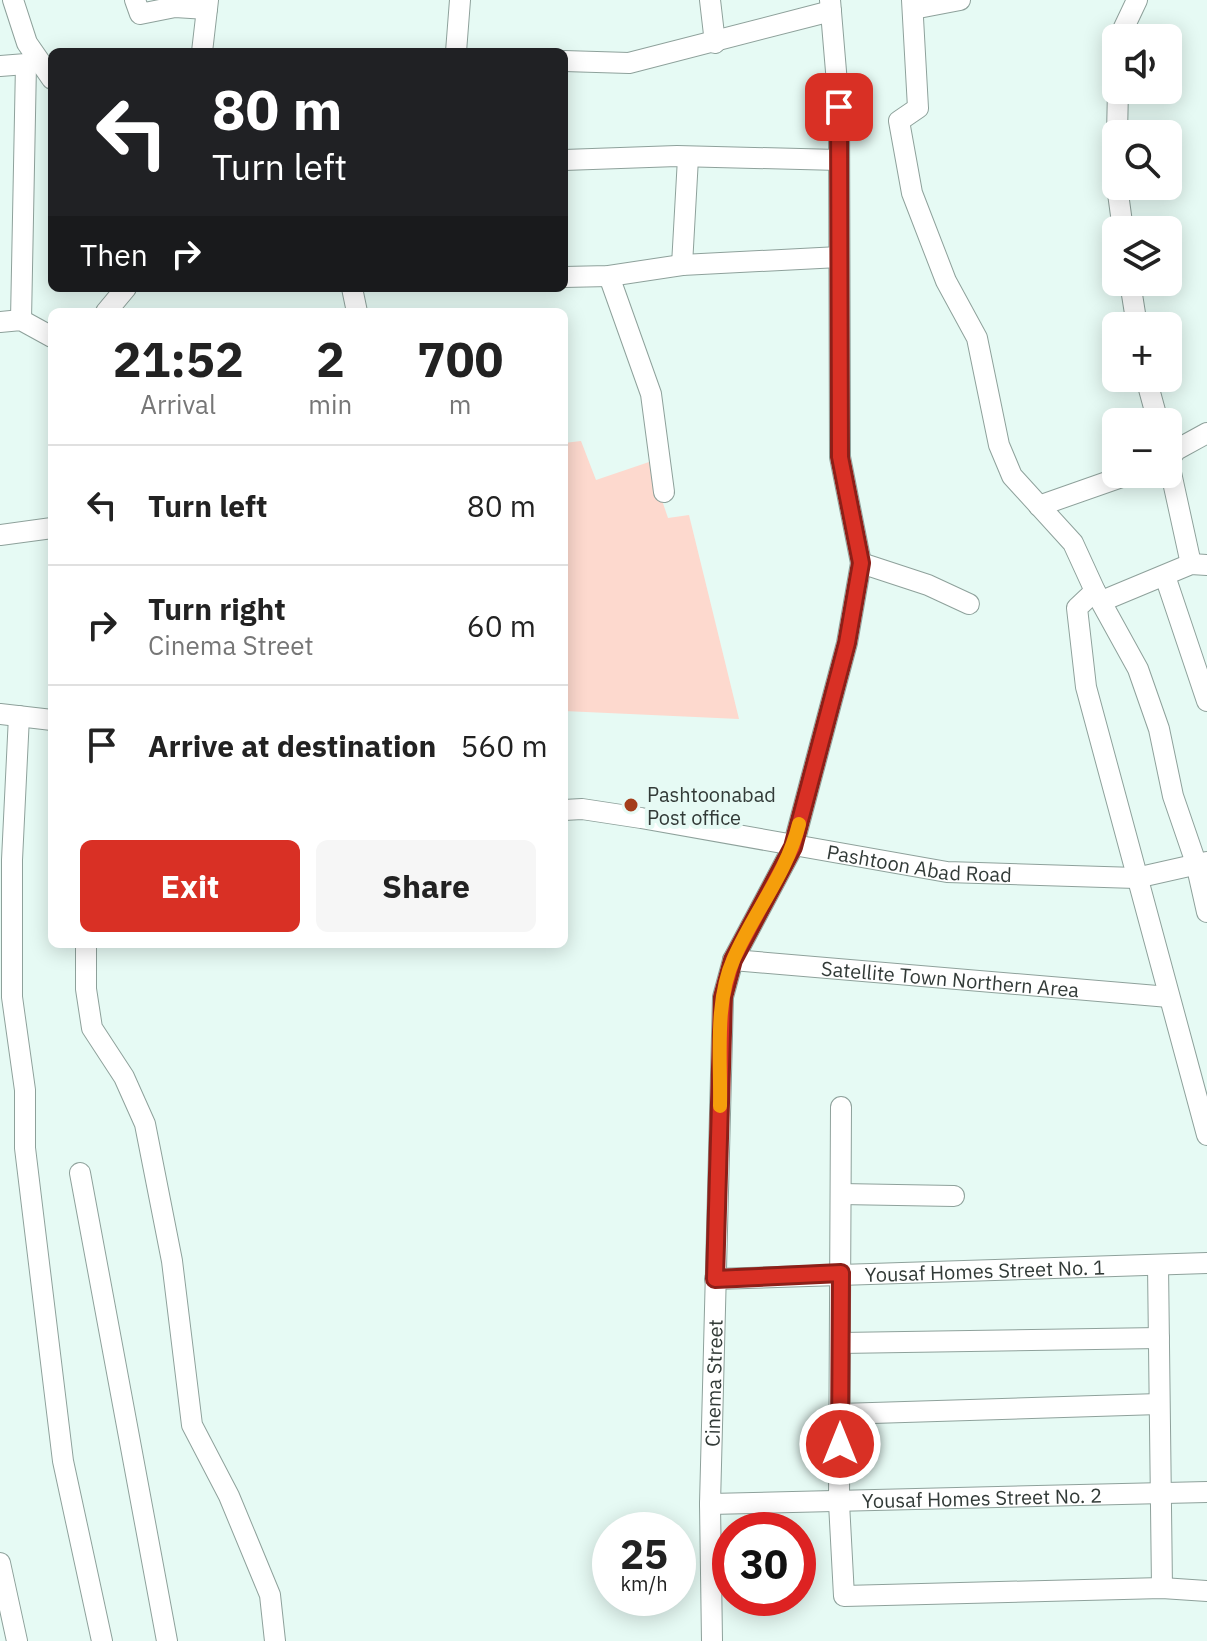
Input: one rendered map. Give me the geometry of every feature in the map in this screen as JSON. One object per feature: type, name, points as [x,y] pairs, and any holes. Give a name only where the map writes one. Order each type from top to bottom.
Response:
[{"type":"street","points":[[13,0],[32,61],[10,321],[48,335]]},
{"type":"street","points":[[135,0],[140,14],[208,4],[202,48]]},
{"type":"street","points":[[456,48],[460,0]]},
{"type":"street","points":[[710,0],[715,43]]},
{"type":"street","points":[[960,0],[912,4],[918,108],[899,121],[912,193],[946,281],[977,338],[999,445],[1012,476],[1073,543],[1138,669],[1159,729],[1173,796],[1201,862],[1207,912]]},
{"type":"street","points":[[1126,24],[1137,0]]},
{"type":"street","points":[[568,61],[629,63],[715,43],[830,5]]},
{"type":"street","name":"Cinema Street","points":[[712,1641],[710,1504],[723,997],[733,960],[793,847],[847,643],[861,563],[840,457],[839,160],[830,5]]},
{"type":"street","points":[[0,66],[32,61]]},
{"type":"street","points":[[32,61],[48,75]]},
{"type":"street","points":[[682,265],[688,158]]},
{"type":"street","points":[[568,160],[839,160]]},
{"type":"street","points":[[568,277],[609,276],[682,265],[839,257]]},
{"type":"street","points":[[609,276],[651,394],[664,492]]},
{"type":"street","points":[[109,308],[123,292]]},
{"type":"street","points":[[1182,447],[1207,433]]},
{"type":"street","points":[[1039,506],[1102,484]]},
{"type":"street","points":[[1176,488],[1199,565],[1099,596],[1077,608],[1086,687],[1206,1129]]},
{"type":"street","points":[[0,535],[48,529]]},
{"type":"street","points":[[861,563],[928,585],[969,604]]},
{"type":"street","points":[[1165,576],[1207,701]]},
{"type":"street","points":[[48,720],[10,715],[12,997],[25,1090],[25,1148],[63,1461],[102,1641]]},
{"type":"street","name":"Pashtoon Abad Road","points":[[568,810],[641,818],[947,872],[1136,878],[1201,862]]},
{"type":"street","points":[[86,948],[86,989],[92,1028],[124,1077],[145,1124],[172,1261],[192,1425],[229,1496],[270,1595],[275,1641]]},
{"type":"street","name":"Satellite Town Northern Area","points":[[733,960],[1169,997]]},
{"type":"street","points":[[841,1107],[839,1503],[844,1596],[1162,1588],[1207,1591]]},
{"type":"street","points":[[80,1173],[167,1641]]},
{"type":"street","points":[[841,1194],[954,1196]]},
{"type":"street","name":"Yousaf Homes Street No. 1","points":[[715,1279],[1207,1263]]},
{"type":"street","points":[[1158,1265],[1162,1588]]},
{"type":"street","points":[[840,1343],[1159,1338]]},
{"type":"street","points":[[840,1414],[1159,1404]]},
{"type":"street","name":"Yousaf Homes Street No. 2","points":[[710,1504],[1207,1492]]},
{"type":"street","points":[[0,1563],[17,1641]]},
{"type":"shaded area","points":[[581,441],[596,480],[649,462],[668,518],[689,515],[739,719],[568,711],[568,443]]},
{"type":"slow traffic","points":[[720,1106],[723,997],[733,960],[793,847],[799,824]]},
{"type":"place","name":"Pashtoonabad Post office","points":[[631,805]]},
{"type":"route","points":[[839,107],[840,457],[861,563],[847,643],[793,847],[733,960],[723,997],[715,1279],[841,1273],[840,1444]]}]
